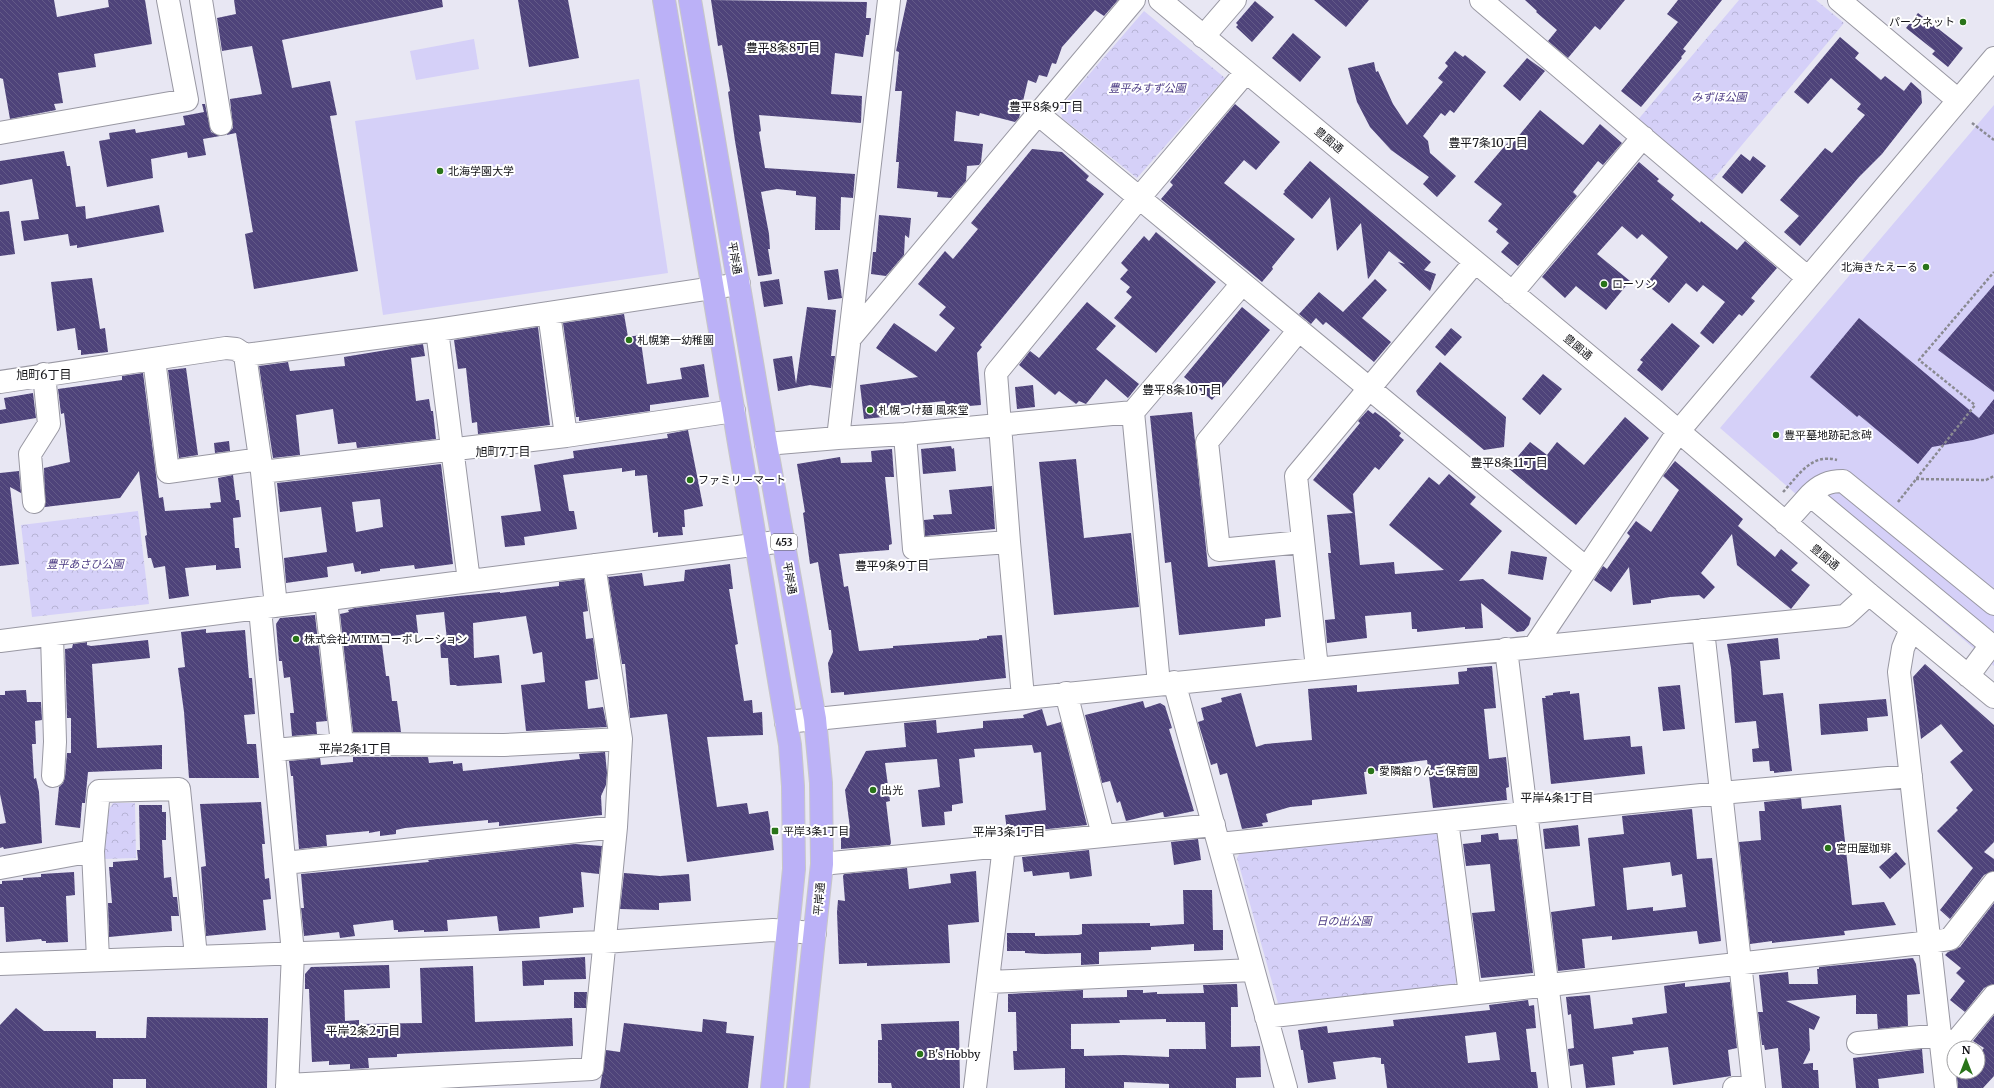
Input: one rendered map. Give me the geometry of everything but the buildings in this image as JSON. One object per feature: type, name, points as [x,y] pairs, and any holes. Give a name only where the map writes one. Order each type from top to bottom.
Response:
[{"type":"highway","name":"453","points":[[664,0],[786,722],[793,779],[794,869],[789,931],[772,1088]]},
{"type":"highway","name":"平岸通","points":[[690,0],[815,719],[821,783],[822,864],[798,1088]]},
{"type":"street","points":[[0,133],[187,100],[168,0]]},
{"type":"street","points":[[200,0],[222,124]]},
{"type":"street","points":[[838,438],[889,0]]},
{"type":"street","points":[[851,336],[1134,0]]},
{"type":"street","name":"豊園通","points":[[1160,0],[1994,697]]},
{"type":"street","points":[[1203,37],[1235,0]]},
{"type":"street","points":[[1481,0],[1808,278]]},
{"type":"street","points":[[1839,0],[1958,100]]},
{"type":"street","points":[[1534,647],[1678,432],[1994,58]]},
{"type":"street","points":[[1023,697],[999,424],[996,373],[1139,198],[1246,72]]},
{"type":"street","points":[[1038,114],[1586,568]]},
{"type":"street","points":[[1512,293],[1643,137]]},
{"type":"street","points":[[1317,668],[1302,542],[1296,476],[1475,262]]},
{"type":"street","points":[[0,382],[44,374],[226,348],[236,349],[245,355],[437,330],[739,284]]},
{"type":"street","points":[[766,444],[905,434],[1133,412],[1242,284]]},
{"type":"street","points":[[549,313],[566,436]]},
{"type":"street","points":[[437,330],[469,581]]},
{"type":"street","points":[[1299,330],[1207,442],[1219,550],[1302,542]]},
{"type":"street","points":[[245,355],[261,465],[274,750],[293,953],[288,1087],[592,1069],[616,827],[621,739],[594,565]]},
{"type":"street","points":[[154,359],[168,472],[453,450],[566,436],[734,411]]},
{"type":"street","points":[[34,502],[30,454],[49,424],[44,374]]},
{"type":"street","points":[[1133,412],[1167,683],[1217,834],[1252,970],[1286,1088]]},
{"type":"street","points":[[905,434],[914,549],[1009,542]]},
{"type":"street","points":[[1785,523],[1810,495],[1824,484],[1833,481],[1843,481],[1994,604]]},
{"type":"street","points":[[1810,495],[1993,643],[1968,676]]},
{"type":"street","points":[[0,642],[784,541]]},
{"type":"street","points":[[786,722],[1023,697],[1845,616],[1869,594]]},
{"type":"street","points":[[326,600],[342,744]]},
{"type":"street","points":[[1911,628],[1903,648],[1899,672],[1931,942],[1946,1088]]},
{"type":"street","points":[[1703,630],[1741,964],[1747,1087]]},
{"type":"street","points":[[52,635],[55,742],[53,776]]},
{"type":"street","points":[[1506,649],[1560,1088]]},
{"type":"street","points":[[1066,693],[1103,835]]},
{"type":"street","points":[[274,750],[342,744],[504,745],[621,739]]},
{"type":"street","points":[[822,864],[1103,835],[1217,834],[1447,821],[1722,793],[1911,776]]},
{"type":"street","points":[[98,959],[93,851],[99,791],[179,789],[196,956]]},
{"type":"street","points":[[1447,821],[1470,994]]},
{"type":"street","points":[[285,863],[616,827]]},
{"type":"street","points":[[975,1088],[1004,846]]},
{"type":"street","points":[[0,868],[93,851]]},
{"type":"street","points":[[1266,1017],[1950,939],[1994,883]]},
{"type":"street","points":[[0,964],[98,959],[604,942],[773,930],[815,934]]},
{"type":"street","points":[[988,982],[1252,970]]},
{"type":"street","points":[[1943,1057],[1994,996]]},
{"type":"street","points":[[1858,1043],[1941,1036]]},
{"type":"path","points":[[1972,122],[1994,140]]},
{"type":"path","points":[[1898,502],[1975,405],[1919,360],[1994,272]]},
{"type":"path","points":[[1916,479],[1986,480],[1994,476]]},
{"type":"green space","name":"みずほ公園","points":[[1739,0],[1816,0],[1844,23],[1711,182],[1636,122]]},
{"type":"green space","name":"豊平みすず公園","points":[[1144,11],[1225,78],[1137,178],[1062,118],[1060,108]]},
{"type":"green space","points":[[474,39],[479,69],[416,80],[410,51]]},
{"type":"green space","points":[[639,79],[668,273],[383,315],[355,121]]},
{"type":"green space","name":"北海きたえーる","points":[[1994,105],[1994,666],[1720,428]]},
{"type":"green space","name":"豊平あさひ公園","points":[[138,511],[149,604],[32,617],[21,525]]},
{"type":"green space","points":[[113,803],[135,803],[136,858],[103,859],[107,812]]},
{"type":"green space","name":"日の出公園","points":[[1437,833],[1441,837],[1457,981],[1452,988],[1279,1007],[1237,858],[1240,853]]},
{"type":"place","name":"パークネット","points":[[1963,22]]},
{"type":"place","name":"北海学園大学","points":[[440,171]]},
{"type":"place","name":"北海きたえーる","points":[[1926,267]]},
{"type":"place","name":"ローソン","points":[[1604,284]]},
{"type":"place","name":"札幌第一幼稚園","points":[[629,340]]},
{"type":"place","name":"札幌つけ麺 風來堂","points":[[870,410]]},
{"type":"place","name":"豊平墓地跡記念碑","points":[[1776,435]]},
{"type":"place","name":"ファミリーマート","points":[[690,480]]},
{"type":"place","name":"株式会社 MTMコーポレーション","points":[[296,639]]},
{"type":"place","name":"愛隣舘りんご保育園","points":[[1371,771]]},
{"type":"place","name":"出光","points":[[873,790]]},
{"type":"place","name":"平岸3条1丁目","points":[[775,831]]},
{"type":"place","name":"宮田屋珈琲","points":[[1828,848]]},
{"type":"place","name":"B's Hobby","points":[[920,1054]]},
{"type":"district","name":"豊平8条8丁目","points":[[783,48]]},
{"type":"district","name":"豊平8条9丁目","points":[[1046,107]]},
{"type":"district","name":"豊平7条10丁目","points":[[1488,143]]},
{"type":"district","name":"旭町6丁目","points":[[44,375]]},
{"type":"district","name":"豊平8条10丁目","points":[[1182,390]]},
{"type":"district","name":"旭町7丁目","points":[[503,452]]},
{"type":"district","name":"豊平8条11丁目","points":[[1509,463]]},
{"type":"district","name":"豊平9条9丁目","points":[[892,566]]},
{"type":"district","name":"平岸2条1丁目","points":[[355,749]]},
{"type":"district","name":"平岸4条1丁目","points":[[1557,798]]},
{"type":"district","name":"平岸3条1丁目","points":[[1009,832]]},
{"type":"district","name":"平岸2条2丁目","points":[[363,1031]]}]
